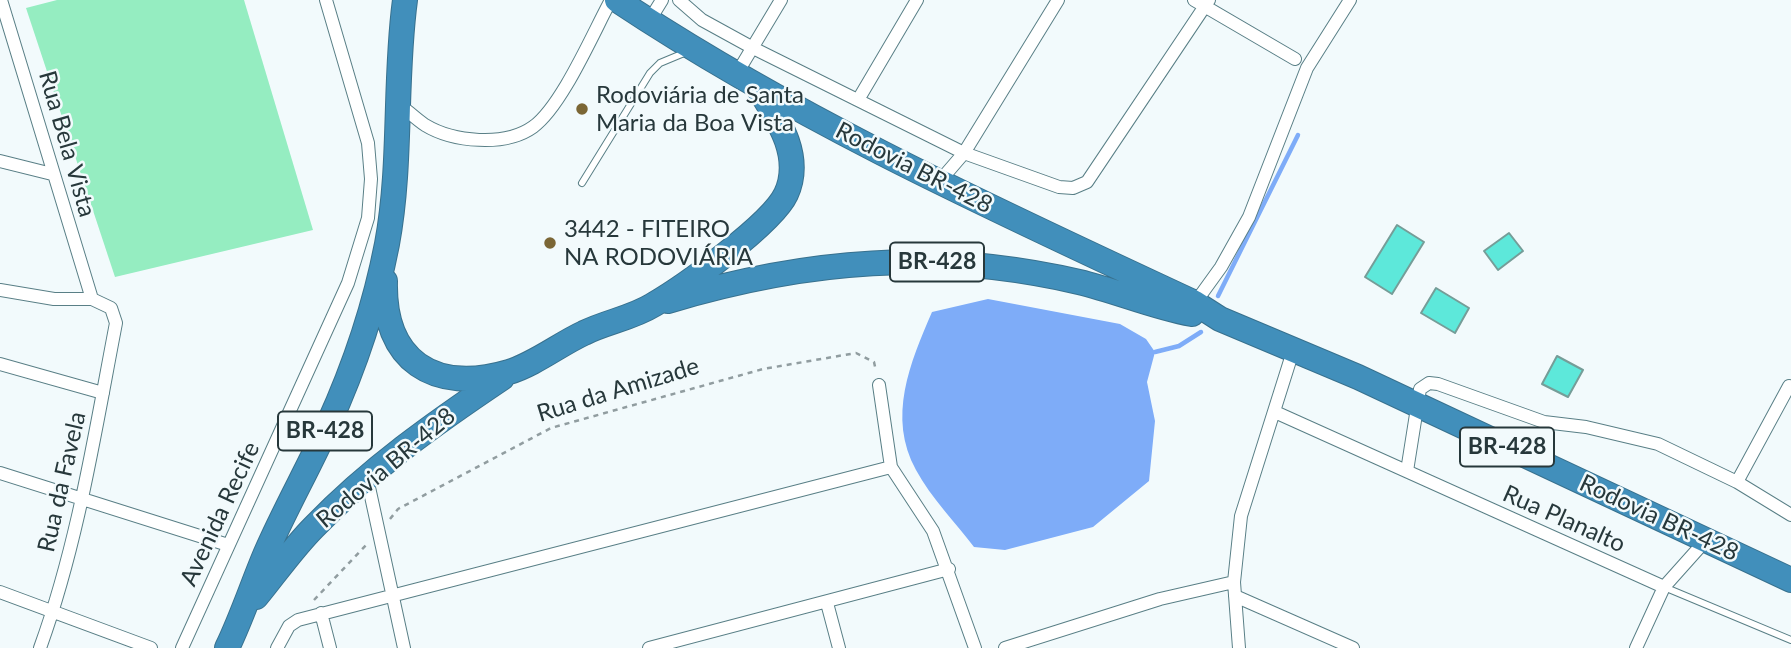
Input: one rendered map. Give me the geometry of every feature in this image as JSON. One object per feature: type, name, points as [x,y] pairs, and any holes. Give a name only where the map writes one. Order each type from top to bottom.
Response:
[{"type":"highway","name":"Rodovia BR-428","points":[[227,648],[246,610],[265,554],[354,364],[387,245],[395,185],[405,0]]},
{"type":"highway","name":"Rodovia BR-428","points":[[618,0],[760,90],[939,182],[1195,303],[1220,319]]},
{"type":"highway","points":[[652,306],[760,227],[787,192],[791,171],[785,131],[760,90]]},
{"type":"highway","points":[[387,245],[384,307],[391,332],[416,364],[431,374],[454,380],[511,372]]},
{"type":"highway","name":"Rodovia BR-428","points":[[652,306],[715,287],[816,267],[909,260],[989,265],[1080,282],[1182,312],[1220,319],[1294,348],[1791,580]]},
{"type":"highway","name":"BR-428","points":[[511,372],[585,333],[652,306]]},
{"type":"highway","name":"Rodovia BR-428","points":[[246,610],[313,528],[367,478],[432,425],[511,372]]},
{"type":"street","name":"Rua Bela Vista","points":[[1,0],[92,299]]},
{"type":"street","name":"Avenida Recife","points":[[181,648],[348,283],[368,218],[372,179],[368,143],[326,0]]},
{"type":"street","points":[[400,105],[426,125],[472,138],[510,137],[533,127],[555,103],[611,0]]},
{"type":"street","points":[[649,21],[662,0]]},
{"type":"street","points":[[679,0],[702,20],[753,48],[964,153],[1059,187],[1073,188],[1087,181],[1203,2],[1295,59]]},
{"type":"street","points":[[737,75],[781,0]]},
{"type":"street","points":[[858,100],[917,0]]},
{"type":"street","points":[[939,182],[964,153],[1058,0]]},
{"type":"street","points":[[1195,303],[1221,267],[1249,217],[1307,68],[1350,0]]},
{"type":"street","points":[[0,27],[15,40]]},
{"type":"street","points":[[0,161],[52,174]]},
{"type":"street","points":[[0,290],[54,299],[92,299]]},
{"type":"street","name":"Rua da Favela","points":[[40,648],[83,501],[116,323],[111,308],[92,299]]},
{"type":"street","points":[[1239,648],[1234,582],[1241,516],[1294,348]]},
{"type":"street","points":[[0,364],[103,393]]},
{"type":"street","points":[[1407,471],[1417,405],[1423,386],[1437,384],[1544,422],[1586,427],[1658,444],[1737,482],[1791,515]]},
{"type":"street","points":[[879,385],[891,467],[933,531],[949,569],[975,648]]},
{"type":"street","points":[[1737,482],[1789,386]]},
{"type":"street","name":"Rua Planalto","points":[[1275,412],[1664,587]]},
{"type":"street","points":[[277,648],[289,626],[321,613],[891,467]]},
{"type":"street","points":[[0,472],[83,501],[228,545]]},
{"type":"street","points":[[367,478],[404,648]]},
{"type":"street","points":[[1636,648],[1664,587],[1706,540]]},
{"type":"street","points":[[649,648],[949,569]]},
{"type":"street","points":[[1005,648],[1160,599],[1234,582]]},
{"type":"street","points":[[0,592],[151,648]]},
{"type":"street","points":[[1236,596],[1353,648]]},
{"type":"street","points":[[827,603],[839,648]]},
{"type":"street","points":[[321,613],[330,648]]},
{"type":"lane","points":[[582,183],[649,73],[674,55],[696,49]]},
{"type":"lane","points":[[1664,587],[1791,640]]},
{"type":"path","name":"Rua da Amizade","points":[[289,626],[398,509],[551,428],[763,369],[856,353],[874,362],[879,385]]},
{"type":"green space","points":[[57,0],[244,0],[313,230],[115,277],[26,8]]},
{"type":"water","points":[[988,299],[1120,324],[1146,339],[1155,352],[1147,382],[1155,421],[1149,481],[1093,527],[1005,550],[974,547],[922,480],[907,450],[903,430],[905,390],[916,351],[932,312]]},
{"type":"building","points":[[1397,225],[1424,242],[1392,294],[1365,277]]},
{"type":"building","points":[[1509,233],[1523,251],[1498,270],[1484,251]]},
{"type":"building","points":[[1436,288],[1469,308],[1455,333],[1421,313]]},
{"type":"building","points":[[1557,356],[1583,370],[1568,397],[1542,384]]},
{"type":"waterway","points":[[1218,296],[1298,135]]},
{"type":"waterway","points":[[1155,352],[1179,346],[1201,332]]},
{"type":"place","name":"Rodoviária de Santa Maria da Boa Vista","points":[[582,109]]},
{"type":"place","name":"3442 - FITEIRO NA RODOVIÁRIA","points":[[550,243]]}]
